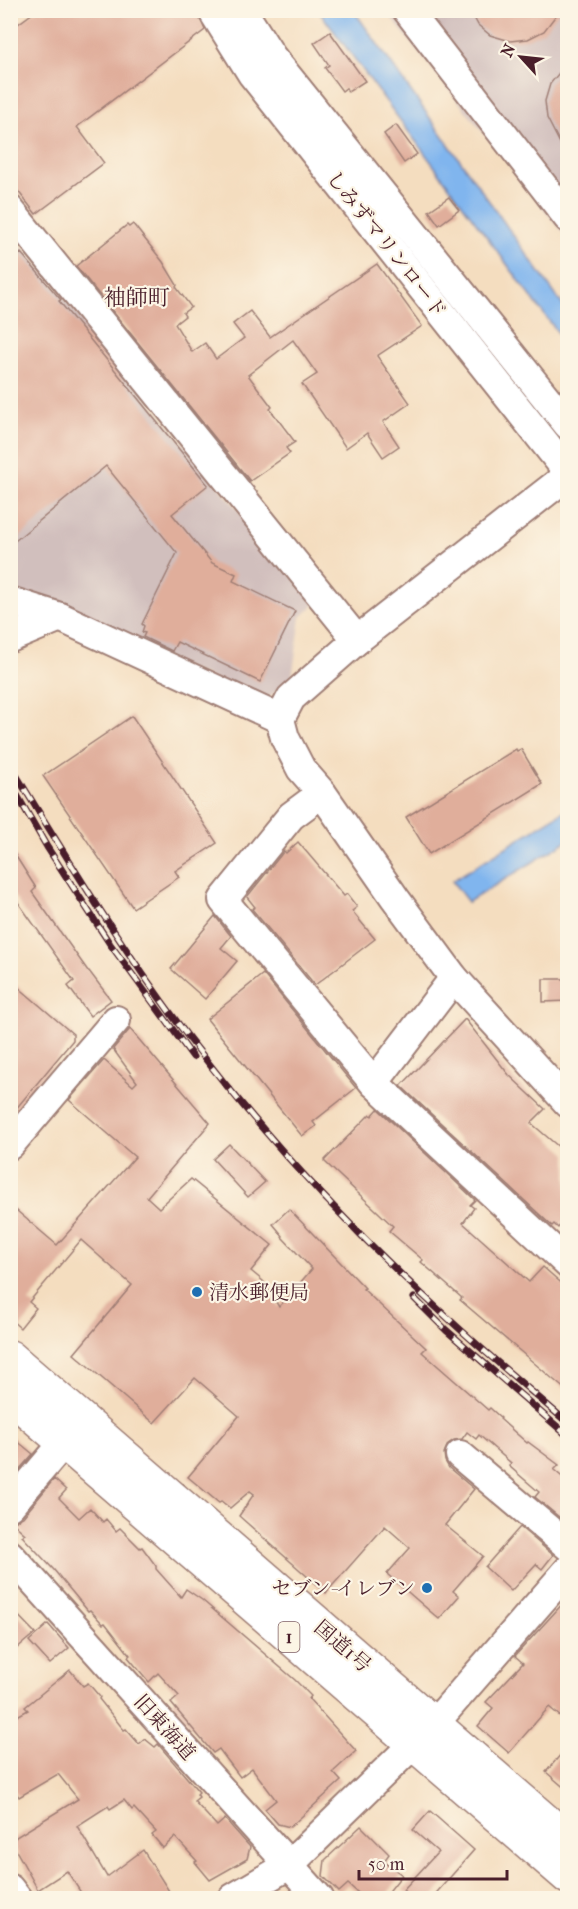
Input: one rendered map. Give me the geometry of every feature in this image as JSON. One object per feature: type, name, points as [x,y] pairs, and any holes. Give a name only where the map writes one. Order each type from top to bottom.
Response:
[{"type":"highway","name":"国道1号","points":[[10,1357],[74,1432],[424,1735],[567,1877]]},
{"type":"highway","name":"国道1号","points":[[10,1396],[74,1432]]},
{"type":"highway","name":"国道1号","points":[[424,1735],[567,1840]]},
{"type":"street","name":"しみずマリンロード","points":[[212,10],[252,74],[567,474]]},
{"type":"street","name":"しみずマリンロード","points":[[242,10],[272,57],[567,425]]},
{"type":"street","points":[[407,10],[567,218]]},
{"type":"street","points":[[10,210],[357,640]]},
{"type":"street","points":[[567,474],[357,640],[291,698],[280,719],[285,738],[301,768],[322,793],[454,978],[567,1103]]},
{"type":"street","points":[[10,600],[60,617],[280,719]]},
{"type":"street","points":[[10,638],[60,617]]},
{"type":"street","points":[[322,793],[291,816],[223,900],[374,1083],[567,1264]]},
{"type":"street","points":[[374,1083],[454,978]]},
{"type":"street","points":[[10,1145],[116,1020]]},
{"type":"street","points":[[10,1506],[74,1432]]},
{"type":"street","points":[[460,1455],[567,1546]]},
{"type":"street","name":"旧東海道","points":[[10,1555],[320,1899]]},
{"type":"street","points":[[232,1899],[289,1865],[424,1735],[567,1570]]},
{"type":"street","points":[[10,1889],[17,1899]]},
{"type":"shaded area","points":[[386,11],[567,11],[567,238]]},
{"type":"shaded area","points":[[23,247],[315,604],[301,617],[292,678],[264,701],[11,593],[10,257]]},
{"type":"water","points":[[319,11],[354,11],[567,311],[567,345]]},
{"type":"water","points":[[567,809],[567,841],[468,902],[452,881]]},
{"type":"building","points":[[37,10],[196,10],[205,30],[77,127],[104,163],[36,214],[10,181],[10,30]]},
{"type":"building","points":[[470,10],[560,10],[544,31],[528,39],[510,41],[490,35],[478,25]]},
{"type":"building","points":[[330,32],[365,81],[348,92],[346,88],[342,91],[325,68],[329,65],[314,43]]},
{"type":"building","points":[[567,63],[567,157],[547,118],[545,101],[550,84]]},
{"type":"building","points":[[396,125],[417,154],[404,163],[384,134]]},
{"type":"building","points":[[449,197],[459,210],[439,225],[429,211]]},
{"type":"building","points":[[133,224],[163,262],[177,285],[176,287],[191,307],[175,324],[192,352],[205,343],[216,359],[244,338],[233,324],[250,311],[270,337],[377,264],[422,326],[377,356],[410,403],[383,422],[399,446],[383,457],[367,433],[346,448],[302,384],[317,374],[293,340],[248,375],[295,442],[286,448],[290,453],[250,481],[76,266],[127,225],[129,227]]},
{"type":"building","points":[[21,253],[208,485],[172,514],[212,563],[236,574],[233,581],[295,611],[260,682],[177,642],[172,651],[143,637],[145,633],[142,632],[144,626],[142,624],[177,553],[106,466],[10,545],[10,262]]},
{"type":"building","points":[[132,716],[217,843],[175,871],[179,877],[133,908],[43,776]]},
{"type":"building","points":[[516,749],[517,751],[521,749],[542,784],[429,854],[406,817]]},
{"type":"building","points":[[298,842],[344,896],[347,894],[357,907],[352,911],[375,939],[315,985],[252,909],[255,907],[247,897],[284,851],[286,853]]},
{"type":"building","points":[[10,847],[36,888],[32,892],[111,1000],[90,1016],[68,986],[74,981],[10,891]]},
{"type":"building","points":[[215,916],[231,936],[221,948],[237,961],[205,999],[171,969]]},
{"type":"building","points":[[263,974],[356,1088],[313,1122],[316,1126],[302,1136],[207,1019]]},
{"type":"building","points":[[543,979],[567,979],[567,1001],[543,1002]]},
{"type":"building","points":[[10,980],[73,1034],[73,1040],[10,1116]]},
{"type":"building","points":[[465,1019],[509,1075],[545,1109],[531,1123],[567,1154],[567,1217],[558,1228],[554,1224],[552,1226],[401,1086]]},
{"type":"building","points":[[130,1029],[210,1123],[147,1197],[159,1208],[191,1179],[272,1245],[251,1271],[263,1281],[279,1307],[312,1269],[273,1224],[289,1209],[365,1288],[363,1289],[426,1348],[422,1352],[488,1410],[490,1408],[527,1443],[559,1465],[554,1470],[567,1481],[567,1520],[565,1522],[535,1497],[539,1492],[509,1466],[511,1463],[479,1435],[476,1439],[467,1432],[462,1439],[448,1444],[444,1453],[449,1468],[474,1489],[445,1525],[483,1556],[453,1591],[459,1596],[439,1619],[387,1574],[410,1548],[385,1526],[326,1593],[239,1516],[254,1494],[250,1491],[230,1508],[221,1501],[219,1503],[188,1477],[239,1416],[195,1378],[154,1423],[74,1354],[132,1285],[81,1240],[29,1302],[36,1308],[20,1328],[10,1319],[10,1205],[57,1245],[135,1157],[69,1100],[104,1060],[133,1086],[137,1082],[113,1049]]},
{"type":"building","points":[[378,1109],[475,1200],[470,1205],[474,1208],[463,1223],[529,1282],[543,1267],[567,1288],[567,1391],[460,1300],[462,1298],[421,1262],[423,1260],[389,1231],[393,1226],[324,1161],[370,1114],[372,1116]]},
{"type":"building","points":[[229,1144],[265,1182],[248,1197],[213,1159]]},
{"type":"building","points":[[10,1435],[33,1454],[10,1480]]},
{"type":"building","points":[[54,1479],[66,1490],[59,1498],[79,1518],[90,1508],[103,1522],[106,1519],[116,1531],[120,1528],[140,1548],[142,1547],[156,1569],[181,1597],[186,1589],[202,1600],[295,1680],[356,1751],[333,1772],[341,1781],[290,1827],[278,1824],[265,1809],[276,1800],[252,1768],[240,1777],[219,1749],[213,1753],[171,1703],[179,1696],[158,1673],[149,1682],[128,1657],[130,1655],[105,1623],[103,1624],[90,1610],[88,1611],[22,1536],[25,1534],[12,1522],[23,1517]]},
{"type":"building","points":[[520,1527],[553,1555],[542,1569],[536,1564],[511,1591],[485,1567]]},
{"type":"building","points":[[567,1599],[567,1722],[549,1707],[509,1753],[478,1726],[493,1708],[486,1702],[523,1663],[515,1656]]},
{"type":"building","points":[[10,1607],[35,1633],[10,1654]]},
{"type":"building","points":[[48,1624],[69,1648],[50,1664],[29,1641]]},
{"type":"building","points":[[70,1670],[83,1686],[88,1683],[124,1730],[126,1729],[139,1744],[145,1739],[155,1747],[158,1744],[199,1792],[197,1794],[199,1797],[194,1801],[217,1826],[225,1819],[250,1847],[247,1859],[210,1880],[195,1862],[197,1861],[175,1837],[163,1848],[152,1835],[156,1832],[124,1800],[110,1809],[108,1806],[77,1826],[107,1877],[143,1850],[174,1899],[85,1899],[67,1871],[38,1890],[12,1843],[16,1837],[78,1799],[58,1774],[19,1797],[10,1785],[10,1720],[28,1710],[25,1707]]},
{"type":"building","points":[[567,1747],[567,1790],[546,1772]]},
{"type":"building","points":[[430,1811],[474,1850],[431,1899],[414,1899],[403,1890],[438,1852],[413,1830]]},
{"type":"building","points":[[361,1826],[389,1854],[384,1861],[402,1875],[383,1899],[365,1899],[348,1884],[339,1892],[323,1876],[325,1860]]},
{"type":"railway","points":[[10,765],[141,972],[189,1038],[249,1113],[314,1186],[381,1255],[465,1334],[568,1423]]},
{"type":"railway","points":[[10,783],[47,847],[110,944],[193,1057]]},
{"type":"railway","points":[[414,1298],[446,1330],[568,1436]]},
{"type":"place","name":"清水郵便局","points":[[197,1292]]},
{"type":"place","name":"セブン-イレブン","points":[[427,1588]]},
{"type":"district","name":"袖師町","points":[[137,297]]}]
